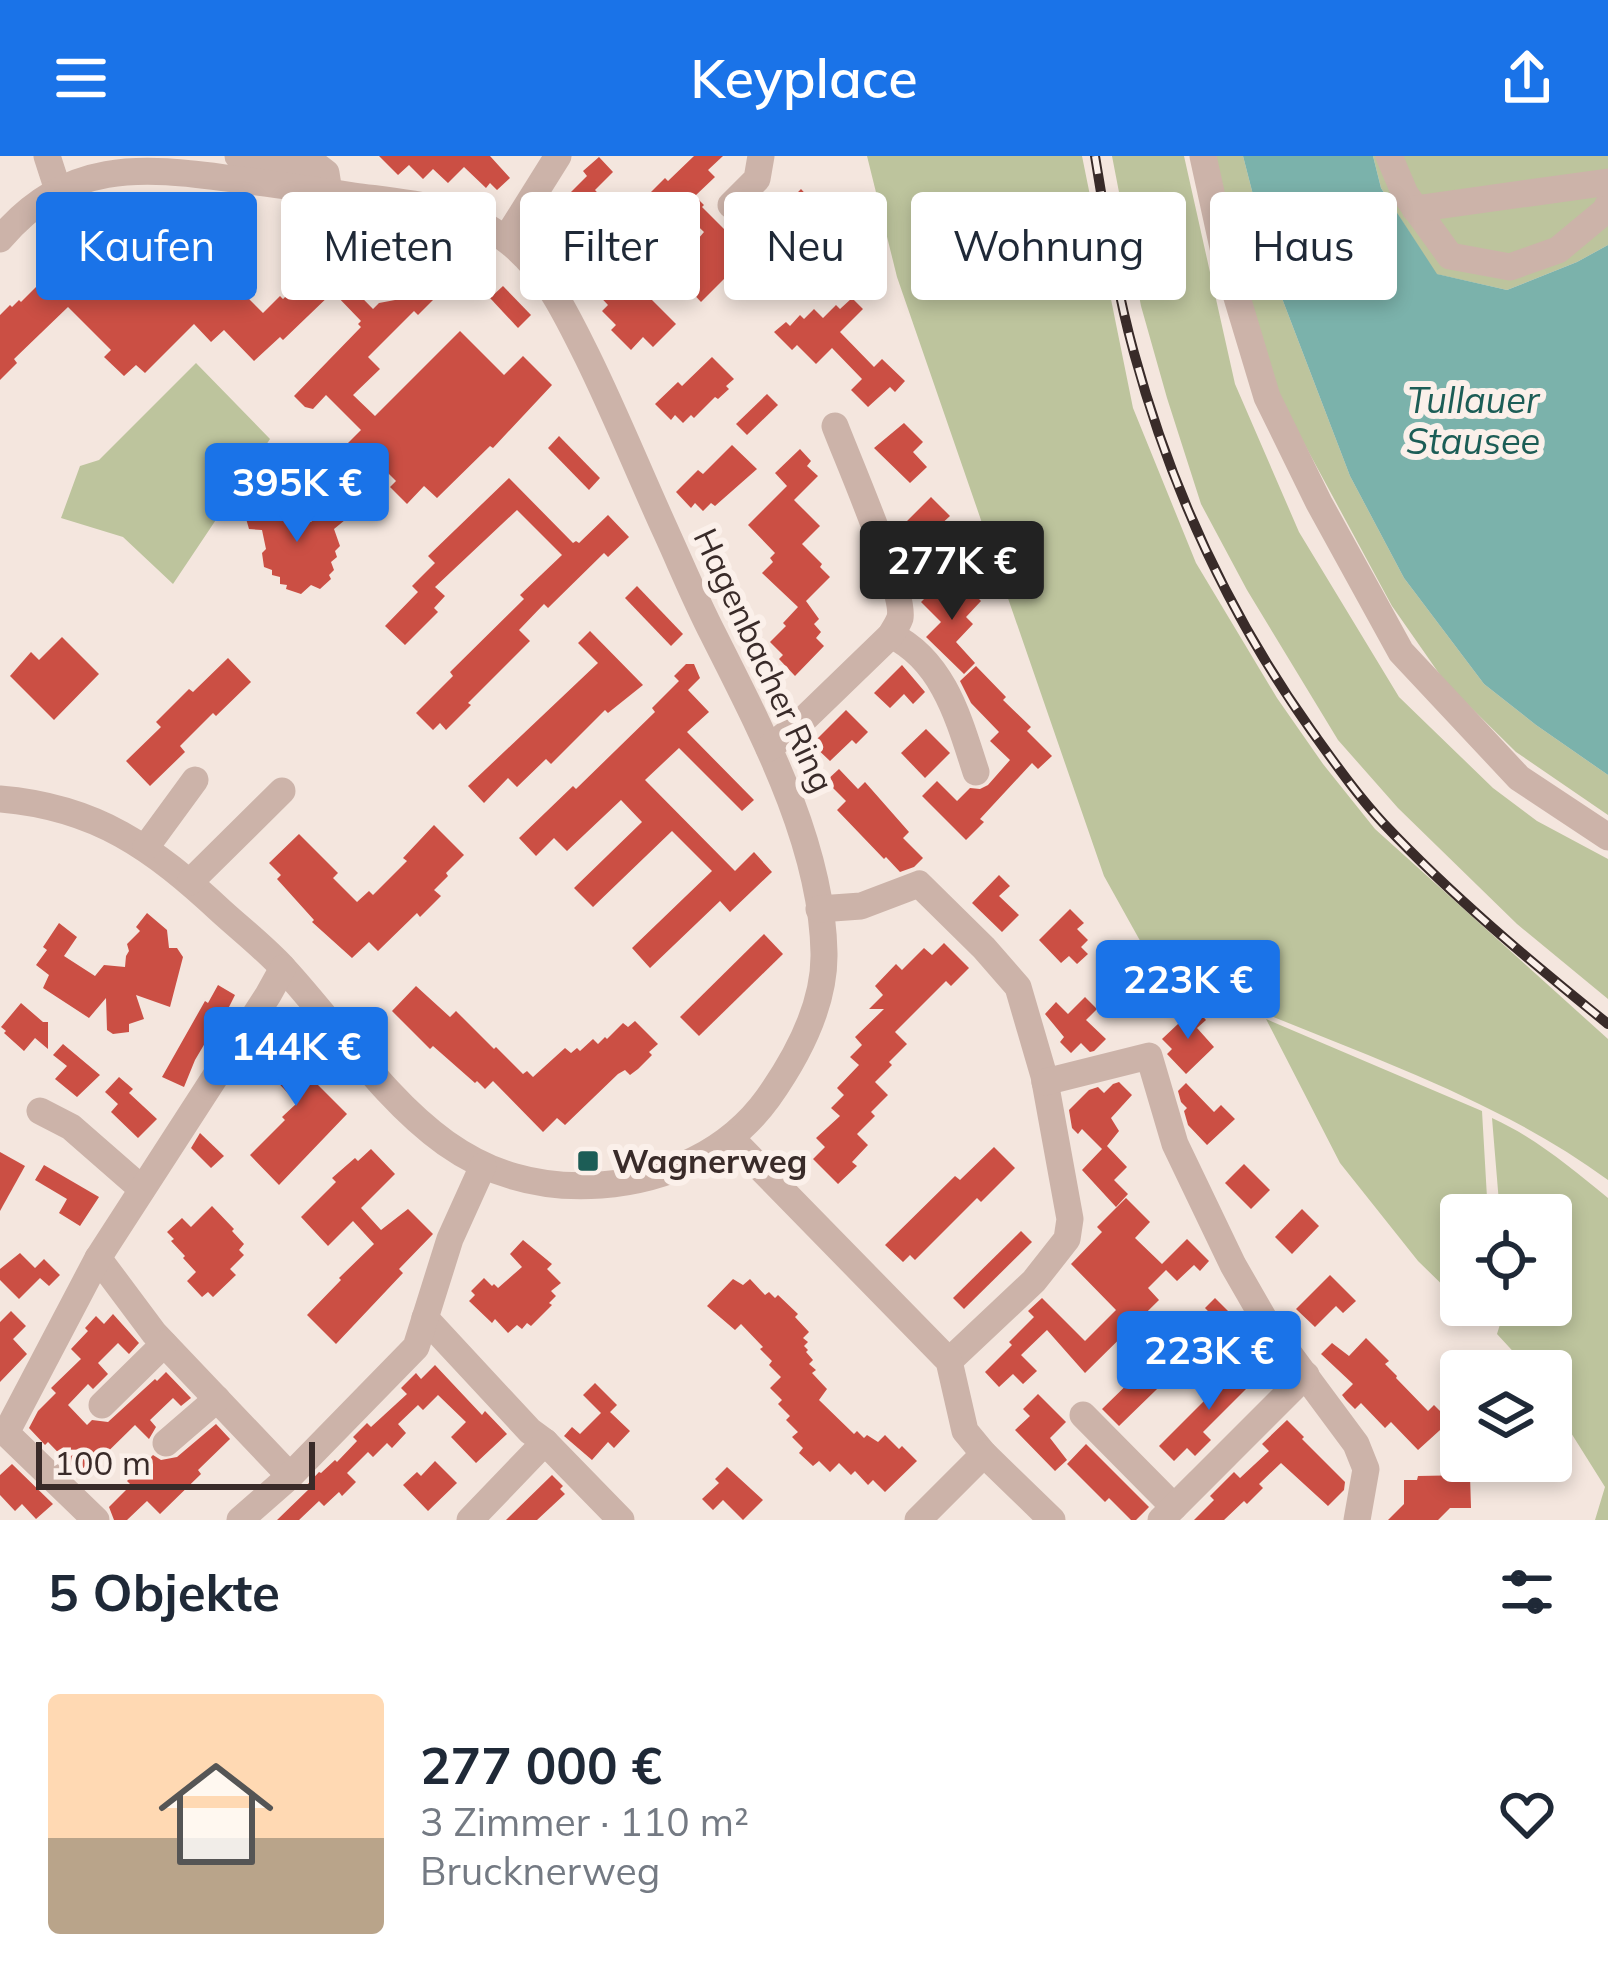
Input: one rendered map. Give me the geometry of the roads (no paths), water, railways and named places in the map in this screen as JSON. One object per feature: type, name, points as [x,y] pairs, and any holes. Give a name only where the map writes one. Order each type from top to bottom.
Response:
[{"type":"street","points":[[46,156],[58,190]]},
{"type":"street","points":[[238,156],[317,166],[326,172],[329,192]]},
{"type":"street","points":[[506,239],[558,156]]},
{"type":"street","points":[[744,192],[757,179],[761,156]]},
{"type":"street","points":[[1204,156],[1226,261],[1267,397],[1401,652],[1519,778],[1608,837]]},
{"type":"street","points":[[1392,156],[1405,194],[1450,256],[1510,267],[1558,250],[1608,205]]},
{"type":"street","name":"Hagenbacher Ring","points":[[0,239],[15,221],[58,190],[112,172],[159,164],[329,192]]},
{"type":"street","points":[[1415,209],[1608,182]]},
{"type":"street","name":"Hagenbacher Ring","points":[[0,799],[83,816],[146,847],[283,968],[386,1092],[435,1134],[483,1166],[555,1185],[642,1179],[705,1157],[757,1112],[786,1072],[813,1016],[824,958],[819,909],[800,824],[748,699],[712,632],[568,318],[543,274],[496,233]]},
{"type":"street","points":[[769,748],[891,635],[900,617],[880,543],[835,426]]},
{"type":"street","points":[[891,635],[906,642],[938,675],[976,772]]},
{"type":"street","points":[[146,847],[194,780]]},
{"type":"street","points":[[190,882],[281,791]]},
{"type":"street","points":[[819,909],[861,906],[919,884],[1018,987],[1045,1082],[1039,1119],[1066,1196],[1067,1239],[1034,1281],[949,1361]]},
{"type":"street","points":[[83,1516],[3,1438],[98,1258],[283,968]]},
{"type":"street","points":[[1045,1082],[1149,1056],[1175,1144],[1233,1265],[1268,1324],[1356,1444],[1366,1468],[1357,1520]]},
{"type":"street","points":[[40,1111],[71,1127],[142,1189]]},
{"type":"street","points":[[731,1138],[949,1361],[965,1431],[1052,1520]]},
{"type":"street","points":[[240,1520],[290,1476],[416,1347],[450,1239],[483,1166]]},
{"type":"street","points":[[98,1258],[164,1344],[290,1476]]},
{"type":"street","points":[[425,1318],[621,1520]]},
{"type":"street","points":[[102,1405],[164,1344]]},
{"type":"street","points":[[1083,1415],[1167,1514],[1306,1375]]},
{"type":"street","points":[[166,1442],[217,1399]]},
{"type":"street","points":[[470,1520],[545,1442]]},
{"type":"street","points":[[918,1520],[984,1454]]},
{"type":"water","name":"Tullauer Stausee","points":[[1243,156],[1373,156],[1384,192],[1252,192]]},
{"type":"water","name":"Tullauer Stausee","points":[[1397,213],[1437,274],[1507,290],[1608,245],[1608,775],[1484,684],[1404,578],[1350,476],[1283,300],[1397,300]]},
{"type":"railway","points":[[1095,156],[1122,304],[1149,404],[1185,502],[1254,642],[1311,730],[1384,824],[1493,928],[1608,1024]]},
{"type":"place","name":"Wagnerweg","points":[[588,1161]]}]
